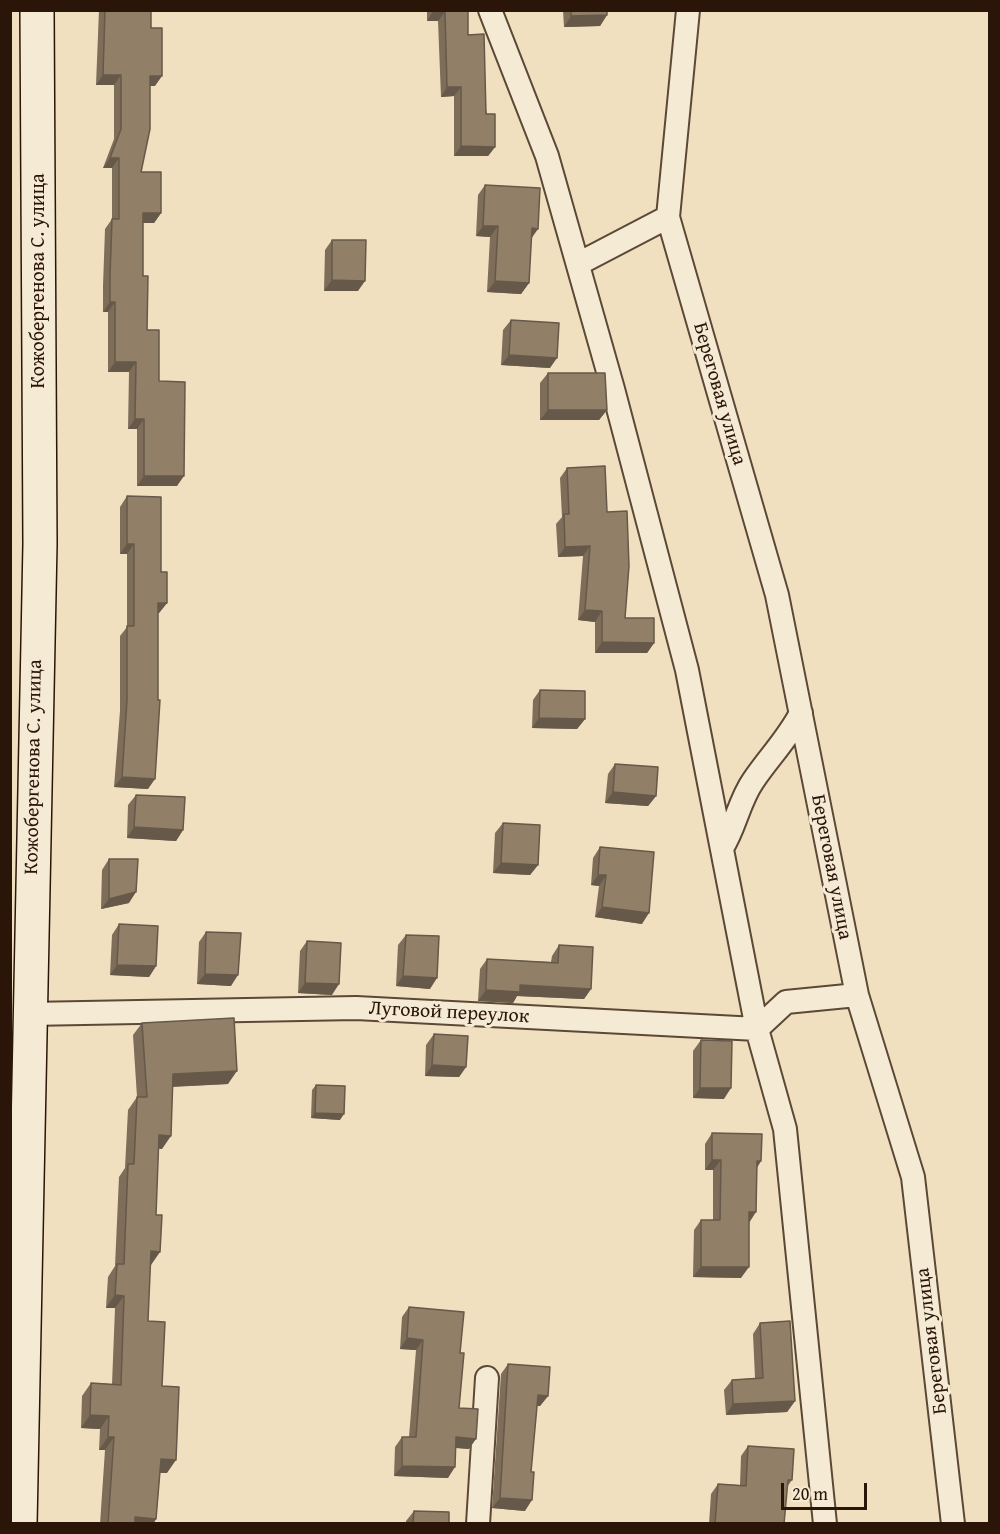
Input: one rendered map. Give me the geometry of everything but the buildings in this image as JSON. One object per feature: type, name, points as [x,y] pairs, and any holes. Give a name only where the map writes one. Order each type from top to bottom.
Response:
[{"type":"main road","name":"Кожобергенова С. улица","points":[[20,1524],[40,544],[38,10]]},
{"type":"street","points":[[490,10],[547,156],[687,670],[757,1029],[785,1129],[825,1524]]},
{"type":"street","name":"Береговая улица","points":[[688,10],[668,217],[777,595],[857,995],[913,1177],[953,1524]]},
{"type":"street","points":[[578,264],[668,217]]},
{"type":"street","points":[[722,849],[733,831],[751,783],[787,739],[801,713]]},
{"type":"street","points":[[757,1029],[786,1002],[857,995]]},
{"type":"street","name":"Луговой переулок","points":[[29,1014],[356,1008],[757,1029]]},
{"type":"street","points":[[478,1524],[487,1378]]}]
